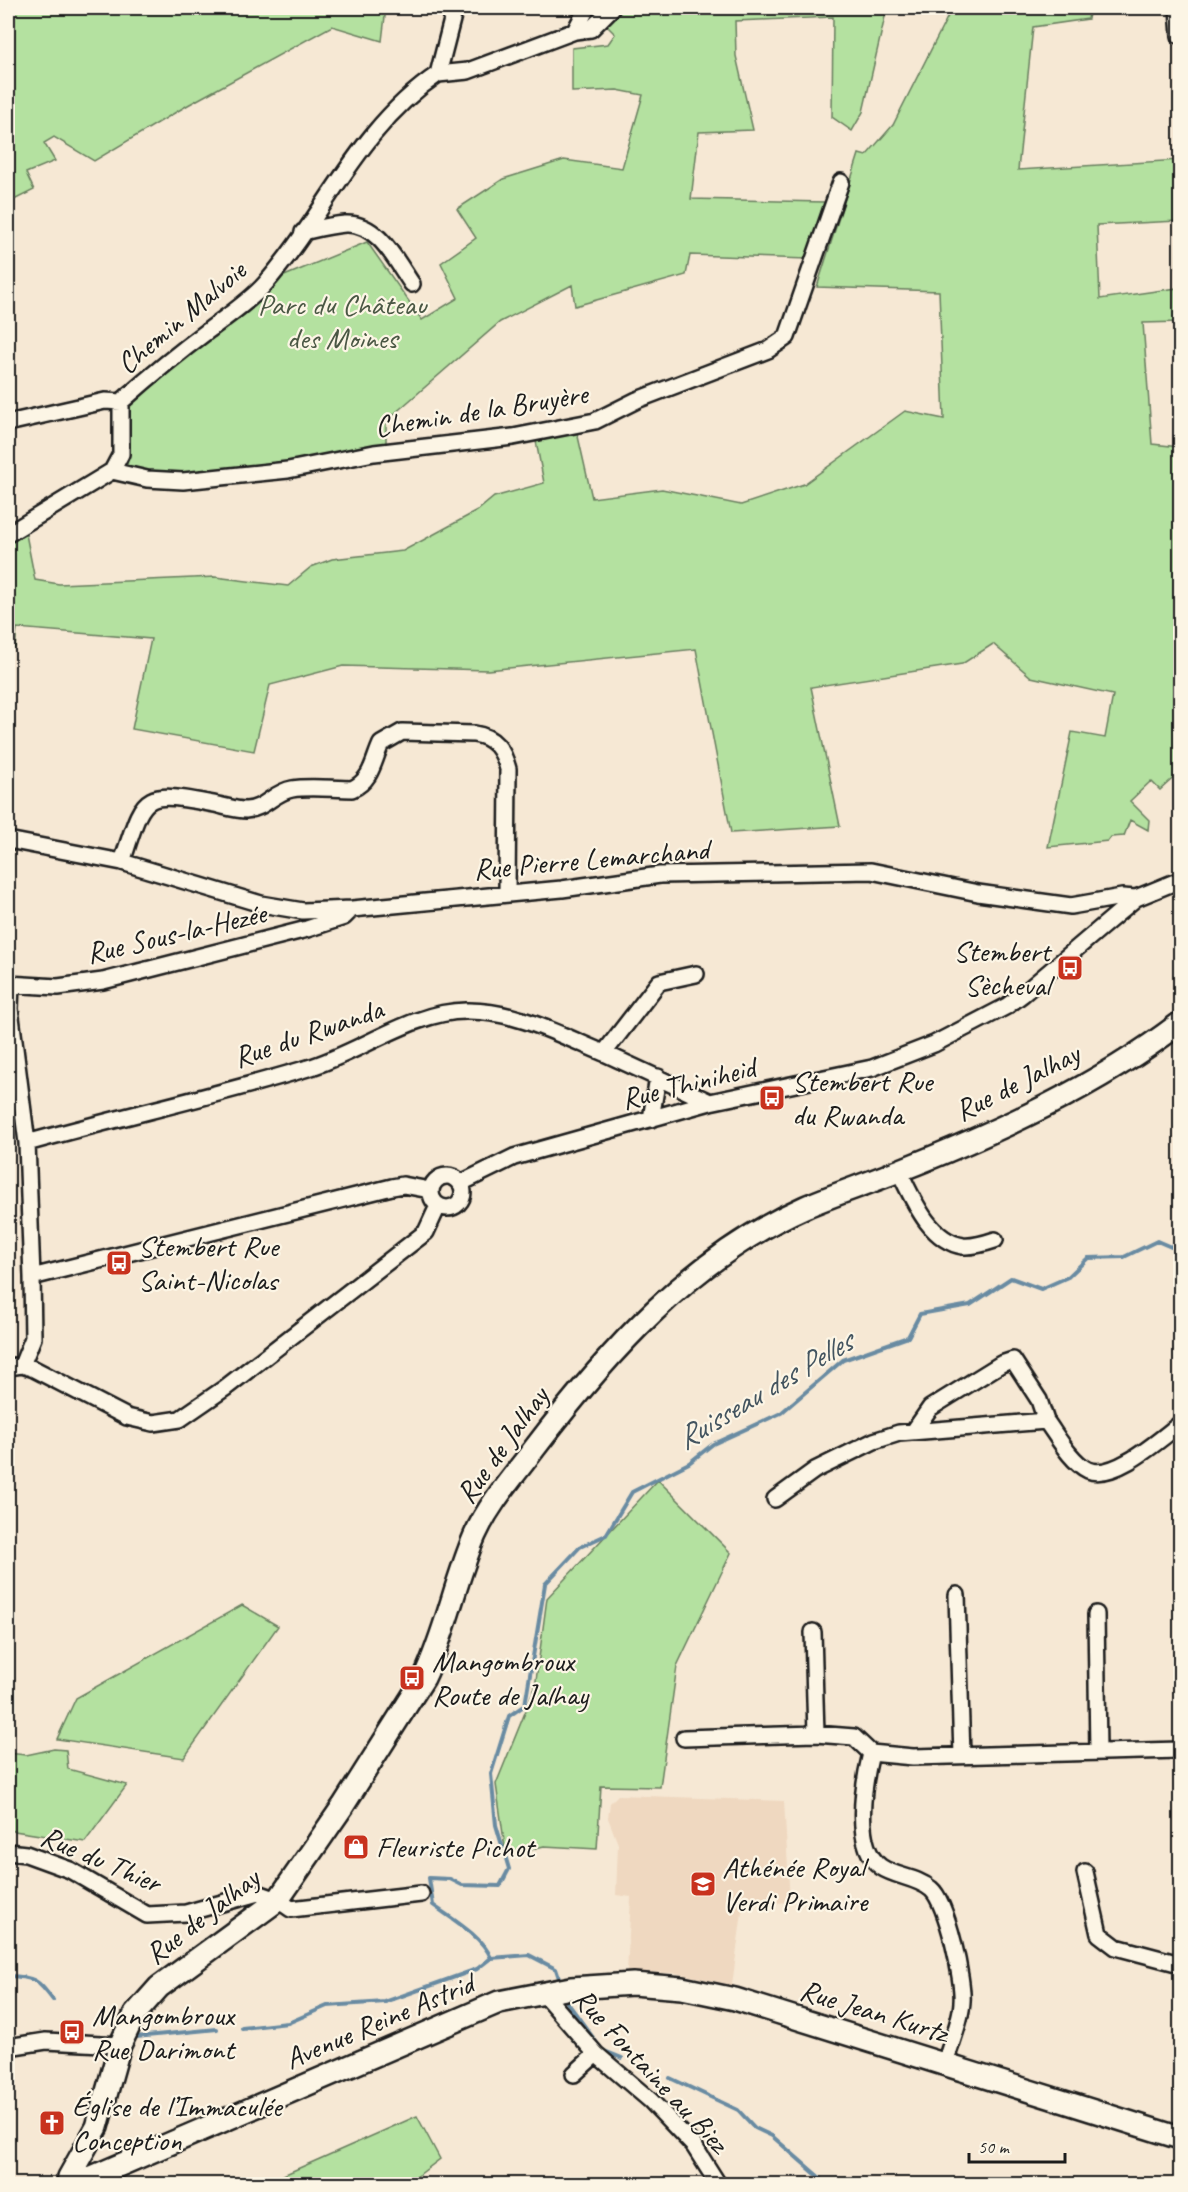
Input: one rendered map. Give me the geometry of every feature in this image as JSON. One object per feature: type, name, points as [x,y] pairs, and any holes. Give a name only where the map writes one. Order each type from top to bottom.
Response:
[{"type":"main road","name":"Rue de Jalhay","points":[[68,2184],[69,2177],[97,2127],[120,2045],[135,2014],[159,1987],[278,1900],[343,1806],[424,1678],[434,1658],[465,1560],[492,1502],[585,1382],[665,1301],[720,1257],[765,1228],[802,1208],[899,1171],[1056,1099],[1137,1052],[1180,1023]]},
{"type":"main road","name":"Rue Jean Kurtz","points":[[543,1992],[603,1984],[681,1988],[735,1999],[1180,2138]]},
{"type":"main road","name":"Avenue Reine Astrid","points":[[76,2184],[231,2120],[316,2080],[489,2006],[543,1992]]},
{"type":"street","points":[[455,8],[438,74],[468,71],[575,31],[591,28],[612,8]]},
{"type":"street","points":[[575,31],[587,8]]},
{"type":"street","points":[[1178,8],[1180,36]]},
{"type":"street","name":"Chemin Malvoie","points":[[112,471],[121,454],[121,402],[263,286],[288,256],[377,129],[411,92],[438,74]]},
{"type":"street","name":"Chemin de la Bruyère","points":[[112,471],[165,481],[288,470],[374,453],[513,437],[595,421],[611,415],[637,400],[768,350],[787,337],[841,182]]},
{"type":"street","points":[[303,232],[347,224],[369,229],[383,243],[412,284]]},
{"type":"street","points":[[8,423],[105,401],[121,402]]},
{"type":"street","points":[[8,534],[112,471]]},
{"type":"street","points":[[122,862],[137,815],[153,798],[167,795],[245,810],[261,807],[291,789],[352,789],[366,779],[381,744],[389,737],[402,732],[474,734],[484,735],[497,745],[504,753],[508,769],[507,894]]},
{"type":"street","name":"Rue Pierre Lemarchand","points":[[8,840],[122,862],[261,904],[303,910],[352,909],[507,894],[660,875],[871,871],[978,893],[1071,906],[1122,897],[1136,898],[1180,880]]},
{"type":"street","name":"Rue Thiniheid","points":[[430,1190],[440,1176],[452,1176],[460,1183],[514,1157],[710,1102],[872,1068],[934,1044],[1008,1005],[1136,898]]},
{"type":"street","name":"Rue Sous-la-Hezée","points":[[9,984],[58,987],[103,981],[307,929],[344,917],[352,909]]},
{"type":"street","points":[[604,1053],[659,982],[696,974]]},
{"type":"street","points":[[9,984],[10,1009],[27,1143],[33,1338],[15,1366],[127,1417],[153,1423],[180,1419],[225,1388],[426,1232],[438,1206]]},
{"type":"street","name":"Rue du Rwanda","points":[[27,1143],[311,1067],[415,1022],[463,1011],[500,1013],[604,1053],[710,1102]]},
{"type":"street","points":[[651,1119],[658,1077]]},
{"type":"street","points":[[899,1171],[931,1226],[947,1239],[963,1246],[995,1240]]},
{"type":"street","points":[[32,1277],[392,1186],[403,1185],[430,1190],[433,1201],[438,1206],[448,1208],[458,1203],[463,1194],[460,1183]]},
{"type":"street","points":[[914,1431],[930,1408],[1001,1364],[1012,1360],[1039,1400],[1046,1421],[1077,1461],[1088,1470],[1101,1473],[1115,1470],[1180,1424]]},
{"type":"street","points":[[776,1499],[814,1470],[874,1441],[914,1431],[1046,1421]]},
{"type":"street","points":[[957,1595],[962,1756]]},
{"type":"street","points":[[1096,1614],[1098,1751]]},
{"type":"street","points":[[813,1632],[816,1734]]},
{"type":"street","points":[[684,1738],[816,1734],[854,1737],[871,1753],[913,1757],[1180,1750]]},
{"type":"street","points":[[871,1753],[864,1783],[865,1840],[871,1855],[881,1867],[933,1890],[941,1903],[963,1985],[962,2005],[945,2064]]},
{"type":"street","name":"Rue du Thier","points":[[8,1852],[26,1854],[70,1870],[147,1915],[186,1913],[258,1893],[278,1900],[291,1909],[421,1894]]},
{"type":"street","points":[[1085,1872],[1099,1934],[1106,1942],[1116,1947],[1180,1964]]},
{"type":"street","points":[[1162,1958],[1180,1955]]},
{"type":"street","name":"Rue Fontaine au Biez","points":[[543,1992],[596,2054],[651,2101],[694,2146],[718,2184]]},
{"type":"street","points":[[8,2047],[46,2041],[120,2045]]},
{"type":"street","points":[[574,2074],[596,2054]]},
{"type":"shaded area","name":"Athénée Royal Verdi Primaire","points":[[618,1795],[784,1801],[790,1902],[743,1905],[732,1985],[676,1973],[627,1972],[631,1897],[616,1895],[618,1844],[608,1818],[610,1803]]},
{"type":"green space","points":[[8,8],[386,8],[382,41],[332,26],[188,105],[94,161],[54,137],[44,143],[55,161],[26,173],[34,190],[8,203]]},
{"type":"green space","name":"Parc du Château des Moines","points":[[618,8],[887,8],[863,112],[852,131],[832,117],[833,17],[735,21],[736,56],[753,130],[699,132],[691,199],[824,202],[808,259],[690,255],[686,275],[575,306],[572,285],[500,322],[386,421],[386,450],[183,478],[127,470],[129,443],[126,404],[277,279],[367,242],[422,320],[458,298],[441,263],[476,238],[457,209],[503,179],[564,160],[622,168],[643,95],[617,90],[572,92],[572,48],[608,44],[615,34],[603,22]]},
{"type":"green space","points":[[952,8],[1090,8],[1088,19],[1033,27],[1018,170],[1180,160],[1180,322],[1143,323],[1152,444],[1180,447],[1180,556],[1175,602],[1180,603],[1180,772],[1160,790],[1151,781],[1130,801],[1149,820],[1148,830],[1130,820],[1124,836],[1111,837],[1108,841],[1048,847],[1072,732],[1105,738],[1113,695],[1031,677],[993,644],[962,664],[811,687],[840,826],[731,833],[696,649],[488,670],[343,666],[270,685],[254,751],[132,729],[151,639],[17,628],[15,648],[8,647],[8,544],[26,534],[35,580],[59,584],[215,577],[288,586],[311,567],[332,559],[403,551],[477,511],[494,497],[544,483],[536,441],[577,432],[592,498],[662,489],[741,505],[804,484],[905,411],[944,419],[939,291],[817,287],[859,154],[866,156],[893,125]],"holes":[[[1178,221],[1177,288],[1100,299],[1097,225]]]},
{"type":"green space","points":[[658,1480],[731,1553],[677,1666],[660,1787],[601,1786],[597,1849],[544,1846],[506,1855],[496,1784],[535,1688],[547,1598]]},
{"type":"green space","points":[[242,1605],[278,1626],[184,1758],[57,1739],[76,1698]]},
{"type":"green space","points":[[54,1749],[66,1750],[68,1769],[127,1785],[85,1842],[8,1830],[8,1753],[26,1755]]},
{"type":"green space","points":[[417,2116],[440,2159],[407,2184],[263,2184]]},
{"type":"waterway","name":"Ruisseau des Pelles","points":[[491,1958],[474,1935],[433,1905],[429,1878],[450,1879],[462,1885],[500,1886],[509,1869],[496,1825],[491,1774],[509,1716],[525,1705],[545,1584],[580,1547],[606,1535],[632,1492],[689,1463],[713,1444],[781,1413],[843,1360],[908,1337],[920,1314],[970,1305],[1011,1278],[1041,1289],[1068,1277],[1088,1258],[1124,1257],[1157,1241],[1171,1247],[1180,1237]]},
{"type":"waterway","points":[[242,2028],[288,2023],[327,2006],[385,2002],[477,1969],[491,1958],[529,1955],[556,1969],[559,1978]]},
{"type":"waterway","points":[[8,1976],[35,1980],[53,2000]]},
{"type":"waterway","points":[[564,1998],[602,2050],[622,2058]]},
{"type":"waterway","points":[[136,2037],[217,2029]]},
{"type":"waterway","points":[[670,2078],[738,2110],[755,2128],[772,2136],[827,2184]]},
{"type":"place","name":"Stembert Sècheval","points":[[1070,968]]},
{"type":"place","name":"Stembert Rue du Rwanda","points":[[772,1098]]},
{"type":"place","name":"Stembert Rue Saint-Nicolas","points":[[119,1263]]},
{"type":"place","name":"Mangombroux Route de Jalhay","points":[[412,1678]]},
{"type":"place","name":"Fleuriste Pichot","points":[[356,1847]]},
{"type":"place","name":"Athénée Royal Verdi Primaire","points":[[703,1884]]},
{"type":"place","name":"Mangombroux Rue Darimont","points":[[72,2032]]},
{"type":"place","name":"Église de l’Immaculée Conception","points":[[52,2123]]}]
